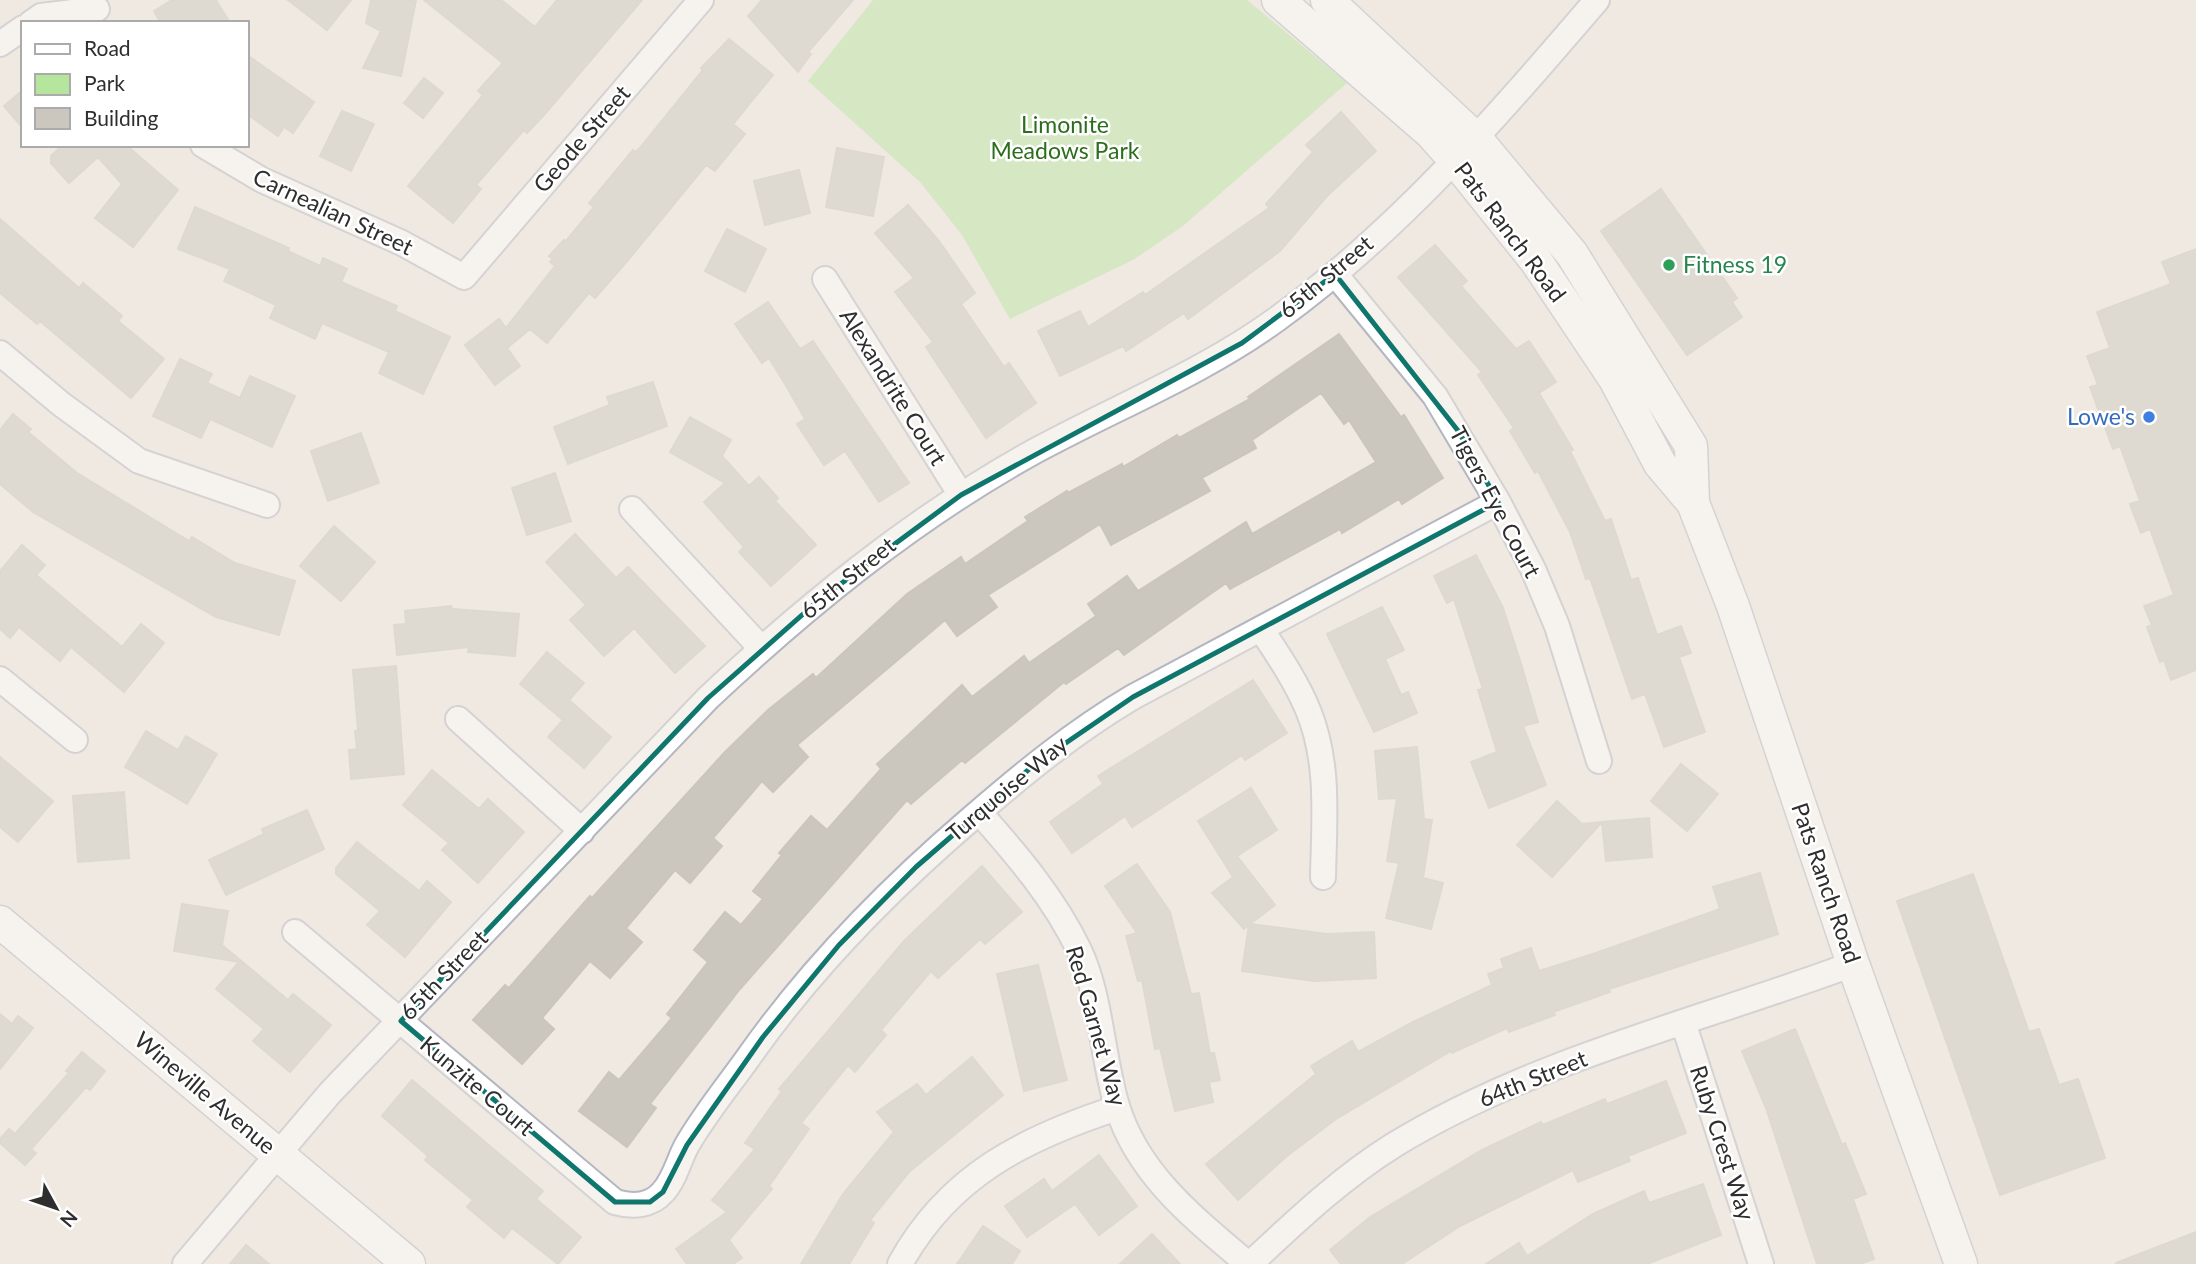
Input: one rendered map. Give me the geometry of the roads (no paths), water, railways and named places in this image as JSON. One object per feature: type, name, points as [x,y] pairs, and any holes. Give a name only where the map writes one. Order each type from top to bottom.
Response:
[{"type":"street","name":"Geode Street","points":[[464,277],[701,0]]},
{"type":"street","name":"Pats Ranch Road","points":[[1278,0],[1431,133],[1467,150]]},
{"type":"street","name":"Pats Ranch Road","points":[[1327,0],[1467,150],[1536,261],[1615,379],[1660,464],[1693,503],[1733,606],[1853,964],[1961,1264]]},
{"type":"street","name":"65th Street","points":[[185,1264],[277,1153],[708,698],[761,648],[896,538],[961,495],[1026,456],[1242,343],[1335,274],[1467,150],[1597,0]]},
{"type":"street","points":[[34,21],[41,16],[98,11]]},
{"type":"street","points":[[0,44],[21,29]]},
{"type":"street","name":"Carnealian Street","points":[[206,147],[262,180],[402,243],[464,277]]},
{"type":"street","name":"Tigers Eye Court","points":[[1335,274],[1435,396],[1498,502],[1533,569],[1557,626],[1598,761]]},
{"type":"street","name":"Alexandrite Court","points":[[825,279],[961,495]]},
{"type":"street","points":[[0,353],[61,404],[139,461],[267,505]]},
{"type":"street","name":"Turquoise Way","points":[[631,1206],[650,1202],[663,1192],[687,1145],[763,1037],[839,945],[916,867],[1081,728],[1498,502]]},
{"type":"street","points":[[632,509],[761,648]]},
{"type":"street","points":[[1261,629],[1293,679],[1308,710],[1319,744],[1325,792],[1323,877]]},
{"type":"street","points":[[0,679],[75,740]]},
{"type":"street","points":[[458,719],[582,831]]},
{"type":"street","name":"Red Garnet Way","points":[[979,812],[1045,891],[1080,952],[1118,1108],[1153,1175],[1179,1206],[1249,1264]]},
{"type":"street","name":"Wineville Avenue","points":[[0,922],[409,1264]]},
{"type":"street","name":"Kunzite Court","points":[[295,932],[598,1189],[615,1202],[631,1206]]},
{"type":"street","name":"64th Street","points":[[1249,1264],[1312,1205],[1393,1146],[1481,1099],[1683,1022],[1853,964]]},
{"type":"street","name":"Ruby Crest Way","points":[[1683,1022],[1761,1264]]},
{"type":"street","points":[[900,1264],[932,1218],[989,1163],[1062,1126],[1118,1108]]},
{"type":"place","name":"Fitness 19","points":[[1669,265]]},
{"type":"place","name":"Lowe's","points":[[2149,417]]},
{"type":"park label","name":"Limonite Meadows Park","points":[[1065,138]]}]
